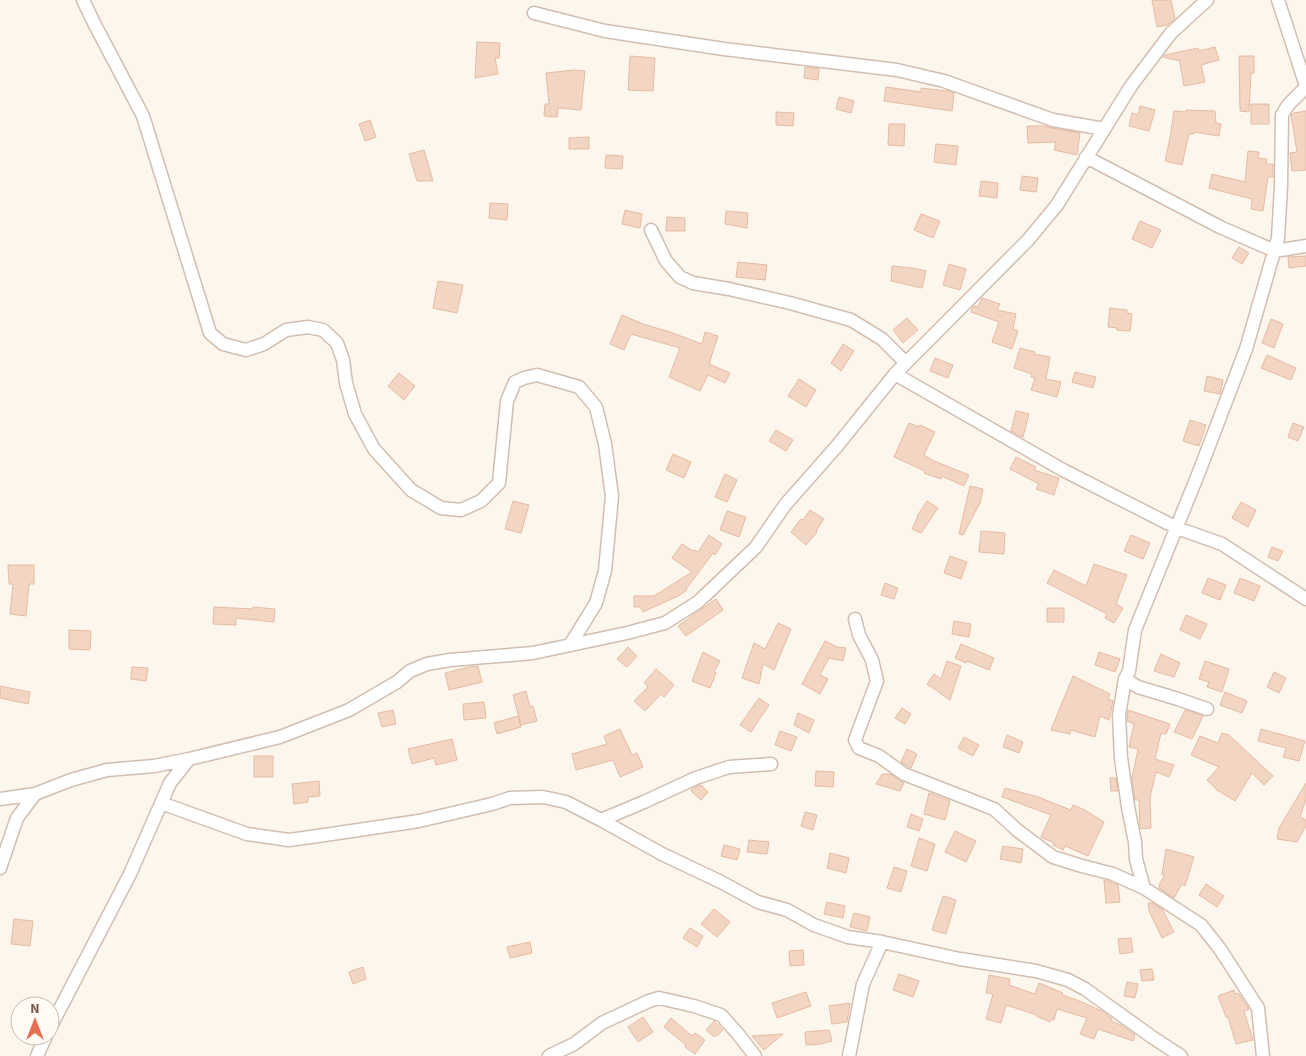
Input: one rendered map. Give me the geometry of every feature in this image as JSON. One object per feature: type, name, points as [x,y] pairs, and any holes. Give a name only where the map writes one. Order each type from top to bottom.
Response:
[{"type":"street","points":[[82,0],[143,116],[210,334],[223,344],[246,350],[264,344],[286,330],[308,326],[323,330],[337,343],[343,360],[346,383],[355,414],[374,449],[410,490],[441,508],[461,510],[481,501],[499,483],[507,401],[515,382],[537,375],[554,379],[579,387],[596,407],[605,444],[612,496],[605,571],[596,603],[570,645]]},
{"type":"street","points":[[0,799],[35,794],[71,780],[108,770],[154,766],[280,737],[349,710],[397,682],[410,671],[427,664],[450,660],[533,653],[627,633],[666,623],[698,602],[756,547],[785,505],[837,446],[895,374],[1028,240],[1057,205],[1131,86],[1171,33],[1207,0]]},
{"type":"street","points":[[1144,888],[1136,859],[1135,842],[1121,758],[1120,715],[1125,679],[1129,671],[1136,630],[1246,349],[1278,238],[1282,115],[1288,105],[1306,87],[1278,0]]},
{"type":"street","points":[[534,13],[605,32],[724,49],[897,70],[944,81],[1053,120],[1104,129]]},
{"type":"street","points":[[1086,157],[1220,227],[1275,251],[1306,246]]},
{"type":"street","points":[[651,230],[666,261],[680,277],[693,283],[729,289],[851,320],[882,338],[906,363]]},
{"type":"street","points":[[895,374],[1062,470],[1177,528],[1222,544],[1306,599]]},
{"type":"street","points":[[855,619],[859,634],[872,660],[877,681],[855,740],[859,748],[879,756],[904,774],[994,809],[1053,856],[1113,874],[1144,888],[1201,925],[1220,948],[1258,1008],[1263,1056]]},
{"type":"street","points":[[1125,679],[1138,687],[1206,709]]},
{"type":"street","points":[[60,1009],[130,874],[170,783],[189,759]]},
{"type":"street","points":[[601,820],[696,778],[729,767],[771,764]]},
{"type":"street","points":[[0,868],[17,818],[35,794]]},
{"type":"street","points":[[161,803],[247,834],[289,840],[419,821],[510,798],[543,797],[566,802],[662,854],[758,902],[787,910],[814,925],[848,937],[882,942],[960,959],[1036,971],[1068,980],[1086,989],[1152,1037],[1182,1056]]},
{"type":"street","points":[[849,1056],[863,984],[882,942]]},
{"type":"street","points":[[549,1056],[574,1044],[602,1023],[659,998],[694,1006],[720,1015],[755,1056]]},
{"type":"building","points":[[1152,0],[1171,0],[1175,19],[1167,25],[1157,27]]},
{"type":"building","points":[[477,42],[500,43],[499,58],[495,58],[498,74],[475,78]]},
{"type":"building","points":[[1215,47],[1219,60],[1201,65],[1205,82],[1184,86],[1180,61],[1163,57],[1198,48],[1199,51]]},
{"type":"building","points":[[630,56],[655,58],[653,91],[628,90]]},
{"type":"building","points":[[1239,56],[1254,56],[1254,73],[1251,73],[1249,112],[1240,111]]},
{"type":"building","points":[[805,67],[819,69],[818,80],[804,78]]},
{"type":"building","points":[[575,70],[585,71],[581,110],[558,108],[557,117],[544,116],[545,104],[549,104],[546,73]]},
{"type":"building","points":[[886,87],[921,92],[921,88],[954,93],[952,111],[884,101]]},
{"type":"building","points":[[839,97],[854,101],[851,113],[836,109]]},
{"type":"building","points":[[1251,104],[1269,104],[1269,124],[1251,124]]},
{"type":"building","points":[[1140,106],[1155,110],[1149,131],[1129,126],[1132,113],[1138,115]]},
{"type":"building","points":[[1186,110],[1215,111],[1216,123],[1221,124],[1219,136],[1194,132],[1194,134],[1189,134],[1182,165],[1165,161],[1174,111],[1186,112]]},
{"type":"building","points":[[1306,111],[1306,170],[1292,171],[1290,153],[1297,152],[1291,115]]},
{"type":"building","points":[[776,112],[794,113],[793,126],[776,125]]},
{"type":"building","points":[[370,120],[376,137],[365,141],[359,124]]},
{"type":"building","points":[[889,124],[905,124],[904,146],[888,145]]},
{"type":"building","points":[[1027,126],[1044,126],[1080,133],[1077,155],[1054,150],[1056,142],[1028,143]]},
{"type":"building","points":[[589,137],[589,149],[569,149],[569,138]]},
{"type":"building","points":[[936,144],[958,146],[956,165],[934,162]]},
{"type":"building","points":[[424,150],[433,181],[417,181],[409,154]]},
{"type":"building","points":[[1248,151],[1259,152],[1258,158],[1267,159],[1266,164],[1273,164],[1273,177],[1268,177],[1263,211],[1251,209],[1252,199],[1209,188],[1212,174],[1245,182]]},
{"type":"building","points":[[606,155],[623,156],[622,169],[605,168]]},
{"type":"building","points":[[1022,176],[1038,178],[1036,192],[1020,190]]},
{"type":"building","points":[[981,181],[998,183],[997,198],[979,196]]},
{"type":"building","points":[[490,203],[508,204],[507,220],[489,218]]},
{"type":"building","points":[[625,210],[642,214],[640,228],[622,224]]},
{"type":"building","points":[[726,211],[748,213],[747,228],[725,224]]},
{"type":"building","points":[[921,214],[940,221],[933,238],[914,230]]},
{"type":"building","points":[[667,217],[685,218],[685,231],[666,231]]},
{"type":"building","points":[[1140,221],[1161,230],[1152,248],[1132,239]]},
{"type":"building","points":[[1239,247],[1249,253],[1242,264],[1232,258]]},
{"type":"building","points":[[1306,256],[1306,266],[1289,268],[1288,257]]},
{"type":"building","points":[[738,262],[767,265],[765,280],[736,277]]},
{"type":"building","points":[[949,264],[966,269],[960,290],[943,285]]},
{"type":"building","points":[[892,266],[926,271],[922,288],[891,281]]},
{"type":"building","points":[[438,281],[463,285],[457,313],[433,308]]},
{"type":"building","points":[[982,298],[1000,304],[997,310],[1016,314],[1013,329],[1018,331],[1012,349],[992,342],[999,322],[971,312],[974,306],[978,307]]},
{"type":"building","points":[[1110,308],[1127,310],[1127,313],[1132,314],[1130,331],[1108,327]]},
{"type":"building","points":[[622,315],[702,344],[705,332],[718,336],[709,364],[730,373],[725,383],[708,375],[700,391],[669,377],[680,348],[631,334],[624,350],[610,344]]},
{"type":"building","points":[[907,318],[918,330],[903,343],[893,330]]},
{"type":"building","points":[[1271,319],[1283,324],[1274,348],[1262,343]]},
{"type":"building","points":[[843,344],[854,351],[841,371],[831,363]]},
{"type":"building","points":[[1020,348],[1035,352],[1034,354],[1050,357],[1046,379],[1061,382],[1057,397],[1031,390],[1035,378],[1031,377],[1032,374],[1014,368]]},
{"type":"building","points":[[1267,355],[1296,368],[1291,380],[1261,368]]},
{"type":"building","points":[[935,358],[953,365],[948,378],[930,371]]},
{"type":"building","points":[[1075,372],[1096,377],[1093,388],[1072,382]]},
{"type":"building","points":[[399,373],[415,386],[404,400],[388,386]]},
{"type":"building","points":[[1207,376],[1223,380],[1220,394],[1204,391]]},
{"type":"building","points":[[799,379],[816,390],[806,407],[788,396]]},
{"type":"building","points":[[1016,411],[1029,414],[1023,437],[1011,431]]},
{"type":"building","points":[[1190,420],[1206,425],[1199,446],[1183,441]]},
{"type":"building","points":[[909,423],[919,427],[920,425],[935,432],[924,455],[969,475],[964,486],[942,476],[941,479],[924,473],[925,471],[894,457]]},
{"type":"building","points":[[1293,423],[1304,427],[1298,441],[1288,437]]},
{"type":"building","points":[[776,430],[793,440],[786,451],[769,441]]},
{"type":"building","points":[[673,454],[691,462],[684,478],[666,470]]},
{"type":"building","points":[[1016,457],[1036,467],[1034,470],[1059,478],[1054,495],[1036,489],[1039,484],[1010,469]]},
{"type":"building","points":[[725,474],[737,480],[727,502],[715,497]]},
{"type":"building","points":[[970,486],[983,489],[980,503],[963,535],[959,534]]},
{"type":"building","points":[[513,501],[529,505],[521,533],[505,529]]},
{"type":"building","points":[[927,501],[938,508],[921,533],[912,529],[917,516]]},
{"type":"building","points":[[1241,502],[1256,510],[1248,527],[1232,518]]},
{"type":"building","points":[[810,510],[824,519],[817,532],[806,545],[791,532]]},
{"type":"building","points":[[727,511],[746,517],[739,537],[720,530]]},
{"type":"building","points":[[981,531],[1005,533],[1004,554],[979,552]]},
{"type":"building","points":[[709,535],[722,544],[715,555],[713,553],[687,590],[643,612],[640,607],[634,607],[634,596],[654,596],[692,572],[672,558],[682,544],[698,552]]},
{"type":"building","points":[[1131,535],[1150,543],[1143,559],[1124,551]]},
{"type":"building","points":[[1272,547],[1283,551],[1278,561],[1268,557]]},
{"type":"building","points":[[950,556],[967,562],[961,579],[944,573]]},
{"type":"building","points":[[1094,564],[1127,575],[1116,604],[1123,608],[1114,623],[1105,618],[1107,614],[1047,583],[1054,570],[1086,586]]},
{"type":"building","points":[[8,565],[34,565],[34,584],[29,584],[26,616],[10,614],[13,584],[9,584]]},
{"type":"building","points":[[1208,578],[1226,585],[1220,600],[1202,593]]},
{"type":"building","points":[[1240,578],[1260,586],[1254,601],[1234,593]]},
{"type":"building","points":[[885,583],[898,588],[894,599],[881,595]]},
{"type":"building","points":[[716,599],[723,610],[686,636],[678,626]]},
{"type":"building","points":[[214,607],[275,609],[274,622],[236,618],[236,625],[213,624]]},
{"type":"building","points":[[1047,608],[1064,608],[1064,622],[1047,622]]},
{"type":"building","points":[[1186,615],[1207,624],[1200,639],[1180,630]]},
{"type":"building","points":[[954,621],[971,624],[969,637],[952,634]]},
{"type":"building","points":[[778,623],[791,629],[774,670],[763,664],[759,684],[742,678],[754,643],[765,649]]},
{"type":"building","points":[[69,630],[91,631],[90,650],[69,649]]},
{"type":"building","points":[[825,641],[837,647],[846,648],[843,661],[829,658],[820,675],[828,679],[820,694],[802,684]]},
{"type":"building","points":[[961,644],[994,658],[989,670],[955,658]]},
{"type":"building","points":[[628,647],[637,656],[627,667],[617,659]]},
{"type":"building","points":[[703,652],[720,661],[714,672],[716,673],[710,688],[692,681]]},
{"type":"building","points":[[1099,652],[1120,659],[1115,672],[1095,665]]},
{"type":"building","points":[[1161,654],[1180,663],[1174,677],[1154,671]]},
{"type":"building","points":[[947,661],[961,666],[950,700],[927,684],[934,674],[941,679]]},
{"type":"building","points":[[1205,661],[1229,669],[1222,692],[1207,687],[1209,682],[1199,679]]},
{"type":"building","points":[[478,666],[482,682],[449,690],[445,673]]},
{"type":"building","points":[[132,667],[148,668],[146,681],[131,679]]},
{"type":"building","points":[[656,669],[674,685],[664,697],[661,694],[645,711],[634,701],[648,687],[644,683]]},
{"type":"building","points":[[1274,672],[1286,678],[1279,693],[1267,687]]},
{"type":"building","points":[[1073,676],[1110,694],[1108,699],[1113,701],[1109,720],[1100,716],[1095,737],[1071,730],[1070,734],[1051,730]]},
{"type":"building","points":[[0,686],[30,692],[28,704],[0,698]]},
{"type":"building","points":[[526,691],[530,707],[533,706],[537,721],[521,725],[513,695]]},
{"type":"building","points":[[1225,692],[1247,701],[1242,713],[1220,705]]},
{"type":"building","points":[[759,698],[769,705],[751,732],[740,725]]},
{"type":"building","points":[[484,702],[486,718],[464,720],[463,704]]},
{"type":"building","points":[[902,708],[911,714],[905,724],[895,718]]},
{"type":"building","points":[[393,710],[396,724],[382,727],[378,713]]},
{"type":"building","points":[[1128,710],[1170,724],[1166,734],[1161,733],[1155,759],[1174,765],[1169,777],[1156,772],[1150,797],[1151,828],[1141,829],[1140,827],[1139,800],[1135,800],[1132,778],[1138,749],[1129,747],[1134,724],[1127,721]]},
{"type":"building","points":[[1185,710],[1203,716],[1192,739],[1174,732]]},
{"type":"building","points":[[798,713],[814,720],[809,733],[794,725]]},
{"type":"building","points":[[518,716],[521,727],[497,734],[494,723]]},
{"type":"building","points":[[620,729],[632,755],[637,753],[643,767],[620,777],[613,760],[576,770],[572,754],[607,744],[604,736]]},
{"type":"building","points":[[1261,729],[1305,741],[1299,761],[1283,757],[1286,748],[1258,741]]},
{"type":"building","points":[[780,731],[797,737],[791,751],[775,745]]},
{"type":"building","points":[[1222,733],[1229,735],[1273,776],[1264,785],[1252,773],[1235,801],[1217,790],[1207,780],[1219,767],[1191,755],[1200,736],[1218,743]]},
{"type":"building","points":[[1007,735],[1023,742],[1019,753],[1003,747]]},
{"type":"building","points":[[964,737],[979,745],[973,756],[958,748]]},
{"type":"building","points":[[452,739],[457,760],[436,765],[434,758],[412,764],[408,749]]},
{"type":"building","points":[[907,749],[917,754],[911,768],[901,762]]},
{"type":"building","points":[[254,756],[273,756],[273,777],[254,777]]},
{"type":"building","points":[[816,771],[834,772],[833,787],[815,786]]},
{"type":"building","points":[[882,774],[890,774],[904,783],[900,791],[876,784]]},
{"type":"building","points":[[1110,778],[1116,778],[1118,791],[1111,791]]},
{"type":"building","points":[[319,781],[320,796],[308,797],[308,802],[294,804],[292,784]]},
{"type":"building","points":[[1306,783],[1306,799],[1300,817],[1306,820],[1306,826],[1297,842],[1277,839],[1279,828]]},
{"type":"building","points":[[701,785],[708,792],[701,800],[691,791],[693,788]]},
{"type":"building","points":[[1005,788],[1038,797],[1071,810],[1073,805],[1104,822],[1088,856],[1065,846],[1063,850],[1041,837],[1051,815],[1002,797]]},
{"type":"building","points":[[929,793],[950,801],[945,820],[924,814]]},
{"type":"building","points":[[805,812],[817,815],[813,830],[801,826]]},
{"type":"building","points":[[911,814],[923,819],[919,831],[907,827]]},
{"type":"building","points":[[955,831],[976,841],[966,862],[945,852]]},
{"type":"building","points":[[919,838],[935,844],[927,871],[911,866]]},
{"type":"building","points":[[749,840],[769,842],[767,854],[747,852]]},
{"type":"building","points":[[724,845],[740,849],[737,860],[721,856]]},
{"type":"building","points":[[1003,846],[1023,849],[1021,863],[1000,859]]},
{"type":"building","points":[[1166,849],[1194,857],[1185,886],[1182,884],[1174,898],[1159,888],[1165,875],[1162,875]]},
{"type":"building","points":[[830,853],[849,858],[846,873],[827,868]]},
{"type":"building","points":[[894,867],[907,871],[901,892],[887,888]]},
{"type":"building","points":[[1104,880],[1118,885],[1120,902],[1106,903]]},
{"type":"building","points":[[1206,884],[1224,896],[1217,907],[1199,895]]},
{"type":"building","points":[[943,896],[956,900],[946,934],[932,930]]},
{"type":"building","points":[[827,902],[845,906],[843,918],[824,914]]},
{"type":"building","points":[[1148,903],[1152,903],[1162,909],[1174,932],[1162,938],[1149,911]]},
{"type":"building","points":[[714,909],[730,922],[717,937],[701,924]]},
{"type":"building","points":[[854,913],[870,917],[867,931],[850,927]]},
{"type":"building","points":[[14,919],[33,921],[30,946],[11,944]]},
{"type":"building","points":[[690,928],[703,936],[697,947],[683,938]]},
{"type":"building","points":[[1131,938],[1133,952],[1120,954],[1118,939]]},
{"type":"building","points":[[530,942],[532,953],[510,958],[507,947]]},
{"type":"building","points":[[803,950],[804,965],[790,966],[789,951]]},
{"type":"building","points":[[363,967],[366,979],[353,984],[349,972]]},
{"type":"building","points":[[1152,969],[1154,980],[1142,981],[1140,970]]},
{"type":"building","points":[[899,974],[919,981],[913,997],[893,990]]},
{"type":"building","points":[[989,975],[1010,979],[1009,985],[1035,994],[1039,983],[1063,993],[1062,995],[1102,1011],[1112,1019],[1111,1021],[1121,1025],[1135,1035],[1133,1041],[1098,1029],[1094,1039],[1080,1034],[1087,1018],[1057,1009],[1054,1020],[1051,1019],[1050,1022],[1037,1015],[1006,1005],[1001,1023],[986,1019],[993,994],[986,993]]},
{"type":"building","points":[[1127,982],[1138,984],[1135,998],[1124,996]]},
{"type":"building","points":[[1234,990],[1235,994],[1238,993],[1249,1009],[1244,1011],[1253,1040],[1236,1044],[1228,1017],[1226,1017],[1218,996]]},
{"type":"building","points":[[806,992],[811,1006],[777,1018],[772,1003]]},
{"type":"building","points":[[850,1003],[847,1022],[832,1024],[829,1006]]},
{"type":"building","points":[[643,1017],[653,1032],[638,1042],[628,1027]]},
{"type":"building","points":[[671,1018],[692,1036],[695,1033],[705,1040],[695,1054],[664,1027]]},
{"type":"building","points":[[714,1021],[723,1030],[717,1036],[713,1036],[706,1030]]},
{"type":"building","points":[[829,1030],[832,1041],[806,1045],[805,1032]]},
{"type":"building","points":[[783,1034],[764,1050],[752,1036]]}]
